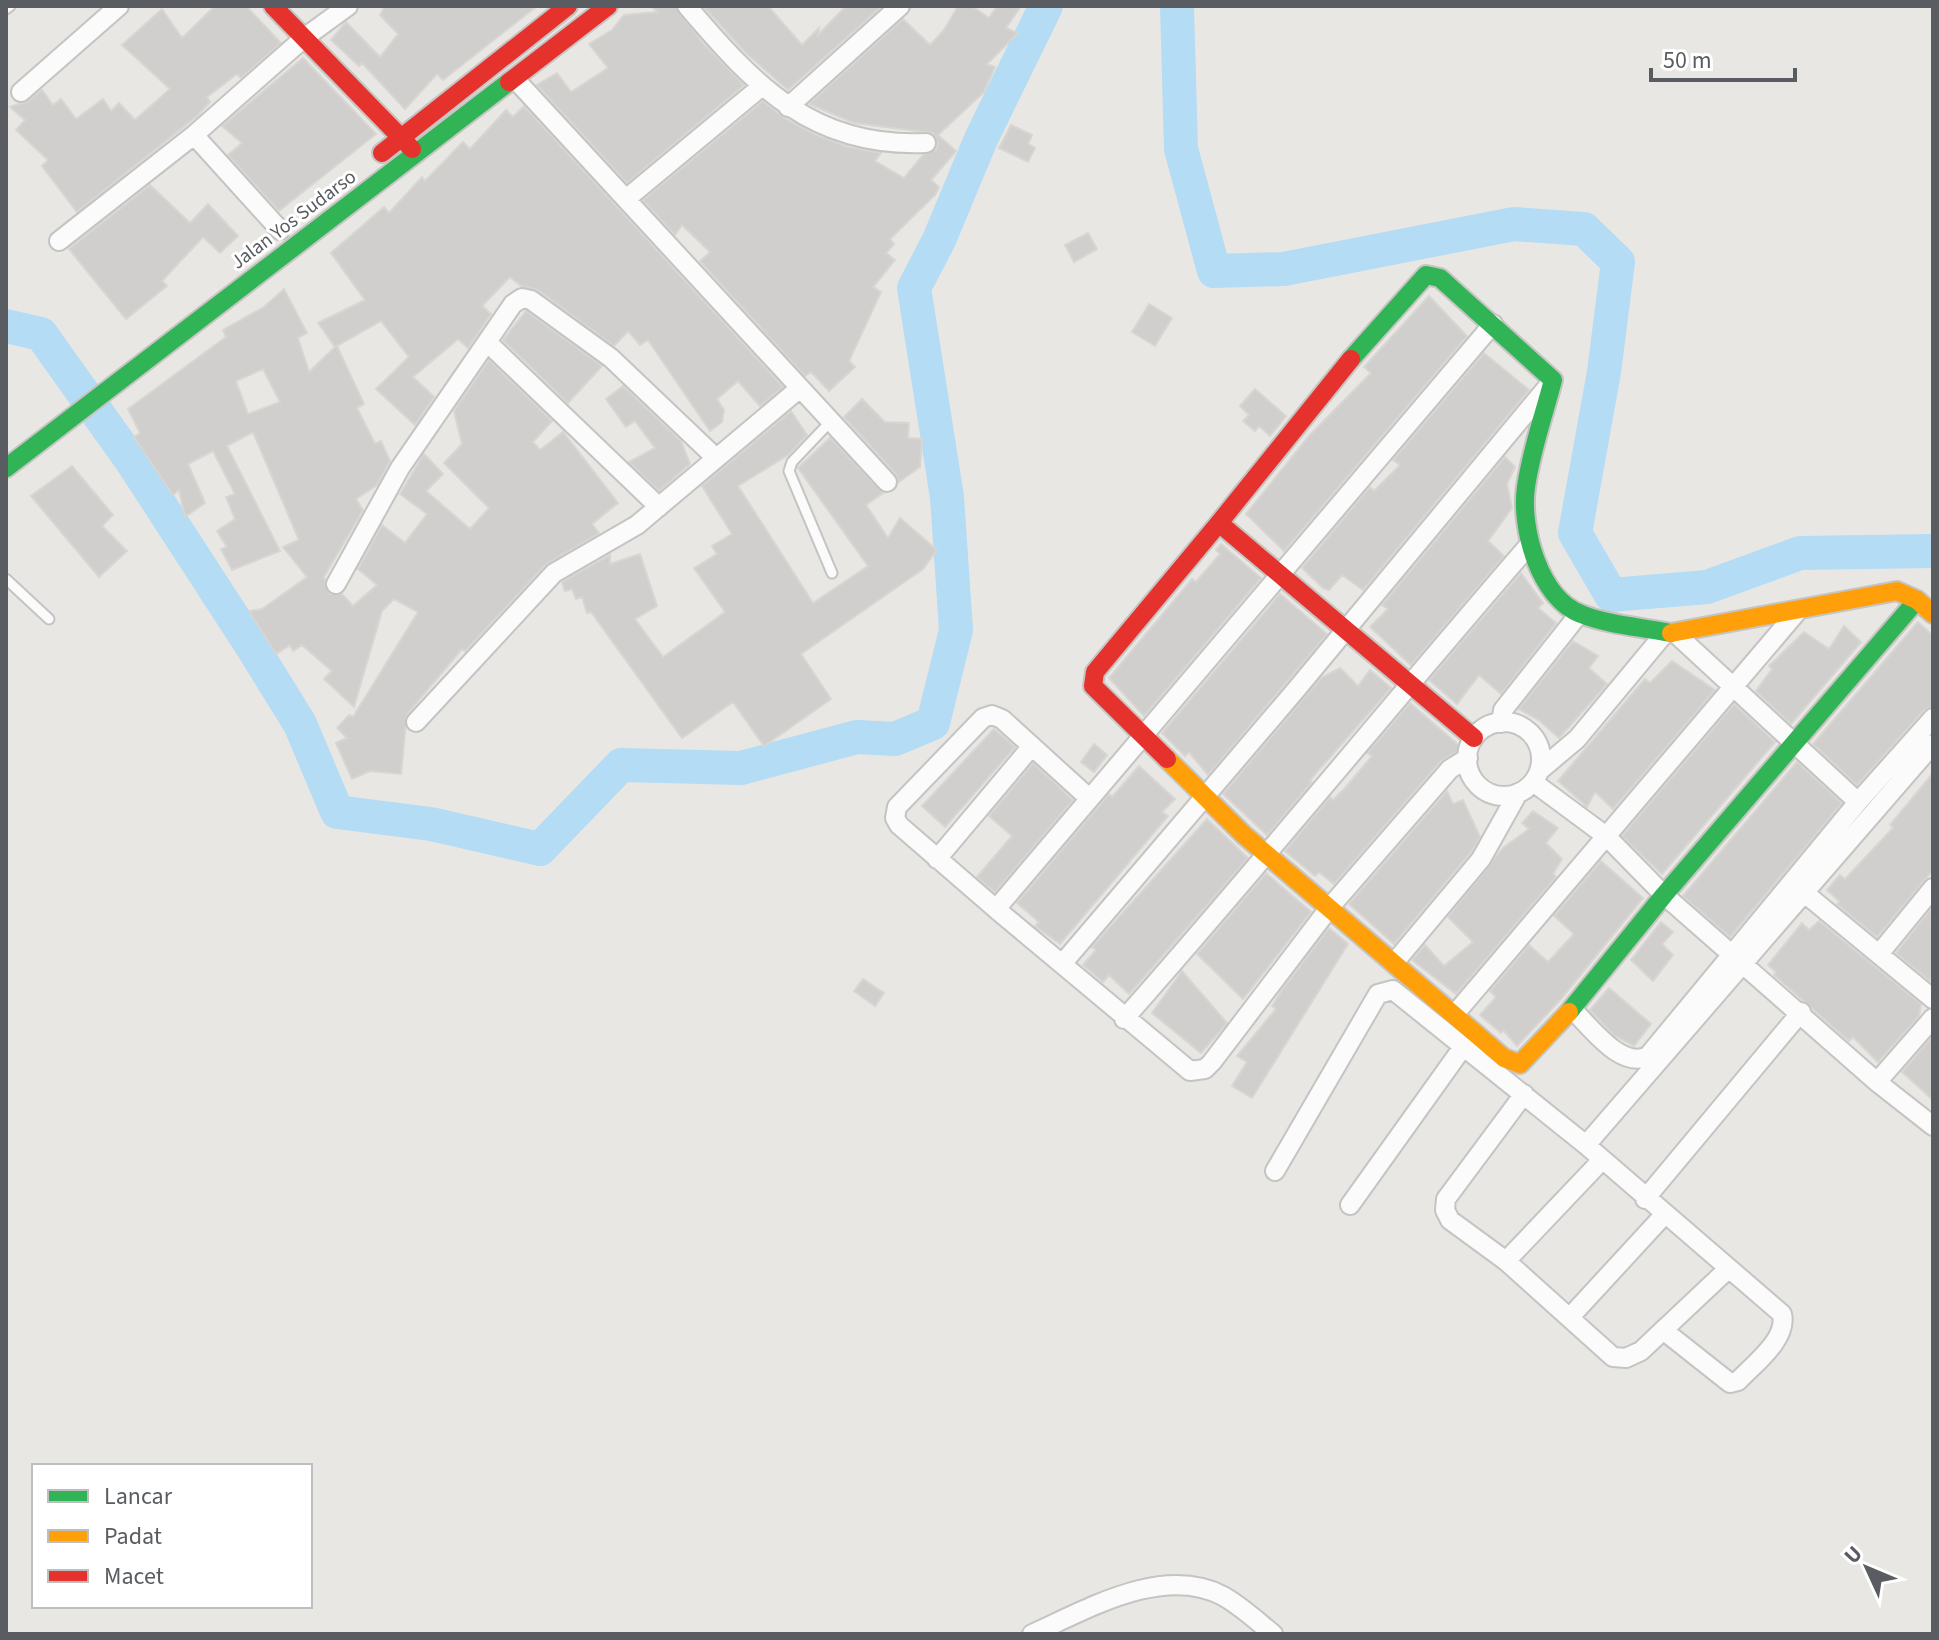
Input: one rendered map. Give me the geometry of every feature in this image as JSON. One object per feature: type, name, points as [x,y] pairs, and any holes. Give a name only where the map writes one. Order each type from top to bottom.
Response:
[{"type":"main road","points":[[273,6],[416,154]]},
{"type":"main road","name":"Jalan Yos Sudarso","points":[[365,165],[568,6]]},
{"type":"main road","name":"Jalan Yos Sudarso","points":[[6,468],[608,6]]},
{"type":"main road","points":[[1917,600],[1664,895],[1572,1009],[1520,1064],[1504,1058],[1268,856],[1203,797],[1096,691],[1093,677],[1419,279],[1433,274],[1553,380],[1525,489],[1530,544],[1538,569],[1556,596],[1579,614],[1670,634],[1796,613],[1897,591],[1917,600],[1933,614]]},
{"type":"main road","points":[[1219,523],[1474,738]]},
{"type":"street","points":[[21,92],[119,6]]},
{"type":"street","points":[[59,241],[194,135],[304,38],[348,6]]},
{"type":"street","points":[[687,6],[761,87],[809,121],[876,142],[926,143]]},
{"type":"street","points":[[788,107],[900,6]]},
{"type":"street","points":[[515,79],[887,482]]},
{"type":"street","points":[[626,199],[761,87]]},
{"type":"street","points":[[194,135],[280,230]]},
{"type":"street","points":[[336,584],[400,468],[513,304],[522,298],[531,300],[611,358],[716,458]]},
{"type":"street","points":[[996,909],[1493,324]]},
{"type":"street","points":[[487,342],[659,507]]},
{"type":"street","points":[[1062,964],[1553,380]]},
{"type":"street","points":[[416,722],[554,573],[611,542],[659,507],[800,388]]},
{"type":"street","points":[[1124,1019],[1268,856],[1410,682],[1530,544]]},
{"type":"street","points":[[1454,1015],[1796,613]]},
{"type":"street","points":[[1501,723],[1503,710],[1579,614]]},
{"type":"street","points":[[1394,963],[1481,859],[1530,782],[1577,739],[1670,634],[1733,686],[1858,802]]},
{"type":"street","points":[[1089,798],[1002,719],[992,715],[983,718],[897,807],[895,818],[937,859],[1124,1019],[1190,1071],[1205,1069],[1330,907],[1450,769],[1468,758]]},
{"type":"street","points":[[1798,888],[1858,802],[1933,718]]},
{"type":"street","points":[[1501,723],[1521,726],[1536,741],[1540,750],[1530,782],[1498,796],[1479,786],[1469,769],[1468,758],[1474,738],[1481,731],[1501,723]]},
{"type":"street","points":[[1586,1145],[1798,888],[1933,744]]},
{"type":"street","points":[[937,859],[1032,746]]},
{"type":"street","points":[[1530,782],[1606,836],[1664,895],[1801,1012],[1877,1082],[1933,1126]]},
{"type":"street","points":[[1798,888],[1933,999]]},
{"type":"street","points":[[1879,954],[1933,888]]},
{"type":"street","points":[[1572,1009],[1619,1054],[1641,1059],[1648,1056],[1738,958]]},
{"type":"street","points":[[1275,1171],[1378,994],[1393,990],[1586,1145],[1727,1270],[1782,1314],[1784,1322],[1778,1337],[1738,1381],[1722,1379],[1663,1330]]},
{"type":"street","points":[[1645,1199],[1801,1012]]},
{"type":"street","points":[[1877,1082],[1933,1018]]},
{"type":"street","points":[[1563,1035],[1520,1091],[1446,1199],[1445,1210],[1450,1220],[1506,1261],[1571,1316],[1613,1357],[1626,1358],[1641,1351],[1727,1270]]},
{"type":"street","points":[[1350,1205],[1463,1047]]},
{"type":"street","points":[[1506,1261],[1602,1160]]},
{"type":"street","points":[[1571,1316],[1664,1215]]},
{"type":"street","points":[[1032,1634],[1128,1594],[1182,1587],[1222,1595],[1273,1634]]},
{"type":"lane","points":[[831,421],[792,462],[789,471],[832,573]]},
{"type":"lane","points":[[6,579],[49,619]]},
{"type":"building","points":[[215,6],[246,6],[281,43],[241,78],[237,74],[207,97],[210,102],[197,116],[77,212],[42,166],[48,160],[16,130],[25,120],[10,107],[28,101],[42,90],[53,105],[61,99],[76,119],[103,99],[111,111],[119,103],[135,120],[170,89],[122,45],[162,9],[182,38]]},
{"type":"building","points":[[385,6],[537,6],[443,80],[437,74],[405,109],[362,63],[359,66],[331,40],[346,22],[380,57],[398,34],[380,15]]},
{"type":"building","points":[[651,6],[675,6],[703,43],[744,85],[627,183],[537,85],[557,73],[571,92],[608,68],[589,44],[612,30],[624,15],[658,12]]},
{"type":"building","points":[[703,6],[768,6],[802,45],[819,28],[818,35],[846,6],[882,6],[788,90],[746,53]]},
{"type":"building","points":[[958,6],[972,6],[989,18],[997,6],[1021,6],[1006,28],[1018,33],[987,64],[995,67],[984,92],[938,135],[956,151],[931,180],[939,187],[935,195],[890,239],[894,244],[886,253],[895,260],[873,287],[881,292],[849,361],[855,367],[829,391],[811,372],[805,376],[700,261],[710,252],[682,225],[675,235],[643,200],[763,101],[784,118],[814,134],[848,147],[881,153],[875,161],[904,178],[923,155],[936,150],[938,143],[933,133],[854,123],[809,104],[903,19],[930,45],[944,30]]},
{"type":"building","points":[[303,58],[376,134],[279,211],[228,155],[242,143],[222,126]]},
{"type":"building","points":[[524,106],[783,387],[760,406],[738,381],[717,399],[724,410],[722,422],[710,431],[648,340],[640,345],[628,331],[614,346],[538,290],[521,286],[510,277],[482,306],[491,314],[468,348],[458,339],[413,377],[434,397],[415,425],[376,389],[409,357],[381,321],[337,346],[364,404],[357,408],[375,444],[381,441],[390,461],[377,485],[356,499],[363,510],[324,577],[330,594],[342,594],[353,606],[377,585],[358,569],[382,525],[405,543],[427,514],[400,494],[424,454],[443,474],[426,491],[470,529],[489,508],[444,463],[462,444],[454,411],[489,360],[552,421],[533,442],[540,450],[563,432],[618,503],[592,524],[599,533],[545,565],[465,651],[462,649],[407,714],[401,774],[370,771],[352,779],[336,743],[347,738],[337,728],[349,715],[353,717],[418,612],[394,599],[382,611],[354,707],[324,679],[332,671],[302,645],[293,651],[290,645],[276,654],[249,611],[262,609],[307,577],[283,547],[299,540],[253,432],[227,446],[280,551],[232,570],[221,549],[227,547],[217,531],[235,519],[226,497],[235,494],[213,451],[188,464],[205,503],[185,517],[179,490],[173,495],[134,437],[140,433],[128,409],[226,337],[223,330],[264,307],[284,289],[307,333],[298,338],[309,372],[335,347],[318,323],[365,300],[331,253],[384,207],[389,213],[422,177],[425,181],[463,142],[470,149],[506,110],[513,117]],"holes":[[[263,369],[280,402],[248,414],[236,381]]]},
{"type":"building","points":[[1011,125],[1032,135],[1028,144],[1035,148],[1028,162],[999,148]]},
{"type":"building","points":[[150,185],[190,223],[208,204],[238,236],[220,253],[203,237],[162,281],[167,286],[126,319],[69,249]]},
{"type":"building","points":[[1088,233],[1097,249],[1074,262],[1065,245]]},
{"type":"building","points":[[1429,296],[1467,336],[1284,551],[1246,514],[1309,436],[1371,373],[1364,367]]},
{"type":"building","points":[[1149,304],[1172,318],[1155,346],[1132,332]]},
{"type":"building","points":[[526,311],[602,366],[568,403],[503,340]]},
{"type":"building","points":[[1484,353],[1529,390],[1363,590],[1342,575],[1329,590],[1323,588],[1302,568],[1370,487],[1374,491],[1400,465],[1393,460]]},
{"type":"building","points":[[623,386],[681,441],[690,464],[659,491],[629,462],[655,448],[635,421],[626,427],[606,399]]},
{"type":"building","points":[[1255,389],[1286,416],[1270,436],[1259,426],[1255,431],[1243,421],[1249,415],[1240,406]]},
{"type":"building","points":[[862,399],[885,422],[909,423],[908,438],[922,439],[920,467],[899,482],[896,474],[844,417]]},
{"type":"building","points":[[791,411],[807,435],[788,455],[738,486],[813,603],[868,566],[798,468],[830,438],[883,493],[866,505],[888,538],[900,518],[937,550],[923,569],[801,654],[831,699],[764,746],[733,702],[682,738],[591,612],[587,613],[582,597],[576,599],[572,589],[565,591],[562,582],[610,555],[610,564],[640,554],[657,606],[635,619],[663,657],[725,612],[694,568],[717,554],[712,546],[732,534],[702,486]]},
{"type":"building","points":[[1505,457],[1515,467],[1507,484],[1512,508],[1488,541],[1504,556],[1411,665],[1370,627],[1388,609],[1382,605]]},
{"type":"building","points":[[72,466],[113,515],[102,526],[127,551],[99,577],[31,496]]},
{"type":"building","points":[[1221,544],[1261,578],[1144,716],[1109,678],[1192,579],[1196,582],[1220,554],[1216,550]]},
{"type":"building","points":[[1521,573],[1543,603],[1538,608],[1556,623],[1501,694],[1479,675],[1457,704],[1429,680]]},
{"type":"building","points":[[1280,594],[1327,634],[1208,775],[1189,752],[1185,756],[1162,733]]},
{"type":"building","points":[[1918,622],[1933,636],[1933,706],[1924,710],[1857,785],[1813,744]]},
{"type":"building","points":[[1844,626],[1861,642],[1791,724],[1756,691],[1772,669],[1769,666],[1804,632],[1829,649]]},
{"type":"building","points":[[1573,641],[1598,656],[1589,668],[1607,684],[1559,738],[1540,721],[1519,709]]},
{"type":"building","points":[[1672,661],[1715,690],[1613,809],[1595,792],[1587,807],[1558,781],[1645,679],[1650,683]]},
{"type":"building","points":[[1340,668],[1358,686],[1370,670],[1391,688],[1310,780],[1312,782],[1267,835],[1223,794],[1321,678]]},
{"type":"building","points":[[1410,703],[1462,748],[1441,761],[1334,884],[1319,872],[1315,876],[1285,851],[1330,797],[1333,800],[1345,788],[1372,756],[1367,753]]},
{"type":"building","points":[[1734,704],[1775,742],[1662,874],[1622,836]]},
{"type":"building","points":[[994,729],[1015,747],[945,827],[922,806]]},
{"type":"building","points":[[1094,744],[1107,755],[1094,772],[1081,762]]},
{"type":"building","points":[[1797,762],[1842,803],[1730,937],[1683,896]]},
{"type":"building","points":[[1033,763],[1073,800],[995,892],[977,877],[1012,836],[989,816]]},
{"type":"building","points":[[1139,766],[1175,799],[1162,812],[1168,816],[1060,944],[1035,926],[1039,922],[1017,903],[1109,794],[1112,797]]},
{"type":"building","points":[[1933,773],[1933,870],[1877,937],[1837,904],[1840,902],[1827,890],[1840,875],[1845,879],[1893,828],[1890,825]]},
{"type":"building","points":[[1447,791],[1453,804],[1463,800],[1480,837],[1394,944],[1349,904]]},
{"type":"building","points":[[1533,811],[1558,828],[1546,843],[1562,859],[1553,874],[1556,877],[1456,994],[1412,960],[1425,945],[1444,966],[1473,942],[1448,917],[1503,848],[1529,829],[1522,823]]},
{"type":"building","points":[[1207,819],[1248,858],[1129,994],[1109,975],[1103,982],[1083,965],[1096,950],[1092,947]]},
{"type":"building","points":[[1601,861],[1643,898],[1561,999],[1517,1046],[1503,1030],[1501,1033],[1480,1015],[1496,997],[1490,991],[1529,945],[1548,962],[1574,934],[1554,916]]},
{"type":"building","points":[[1266,873],[1311,912],[1243,999],[1197,954]]},
{"type":"building","points":[[1931,909],[1933,974],[1930,981],[1896,953]]},
{"type":"building","points":[[1819,921],[1921,1004],[1919,1016],[1878,1062],[1853,1037],[1849,1041],[1774,975],[1776,972],[1768,965],[1802,923],[1809,930]]},
{"type":"building","points":[[1661,922],[1673,932],[1662,944],[1673,955],[1653,981],[1631,960]]},
{"type":"building","points":[[1329,928],[1348,944],[1252,1098],[1232,1086],[1247,1062],[1237,1056],[1276,1009],[1272,1006],[1282,990]]},
{"type":"building","points":[[1182,971],[1227,1023],[1201,1053],[1152,1013]]},
{"type":"building","points":[[863,979],[884,993],[875,1006],[854,991]]},
{"type":"building","points":[[1609,988],[1651,1024],[1634,1046],[1614,1035],[1590,1010]]},
{"type":"building","points":[[1933,1036],[1933,1100],[1902,1072]]},
{"type":"waterway","points":[[6,326],[41,334],[133,463],[300,724],[337,812],[431,824],[540,849],[621,765],[741,768],[857,737],[895,739],[933,723],[956,630],[947,497],[914,288],[939,240],[981,139],[1046,6]]},
{"type":"waterway","points":[[1177,6],[1181,149],[1214,271],[1284,269],[1514,224],[1584,229],[1618,262],[1604,372],[1575,533],[1611,595],[1707,587],[1800,553],[1933,551]]},
{"type":"traffic: fast","points":[[6,468],[509,82]]},
{"type":"traffic: fast","points":[[1351,359],[1426,275],[1440,278],[1553,380],[1531,460],[1525,503],[1526,521],[1536,560],[1554,593],[1566,606],[1591,618],[1671,633]]},
{"type":"traffic: fast","points":[[1569,1012],[1664,895],[1917,600]]},
{"type":"traffic: slow","points":[[1671,633],[1897,591],[1917,600],[1933,614]]},
{"type":"traffic: slow","points":[[1167,759],[1244,835],[1504,1058],[1520,1064],[1569,1012]]},
{"type":"traffic: jam","points":[[273,6],[412,149]]},
{"type":"traffic: jam","points":[[382,153],[568,6]]},
{"type":"traffic: jam","points":[[509,82],[608,6]]},
{"type":"traffic: jam","points":[[1351,359],[1219,523],[1474,738]]},
{"type":"traffic: jam","points":[[1167,759],[1093,686],[1095,672],[1219,523]]}]
